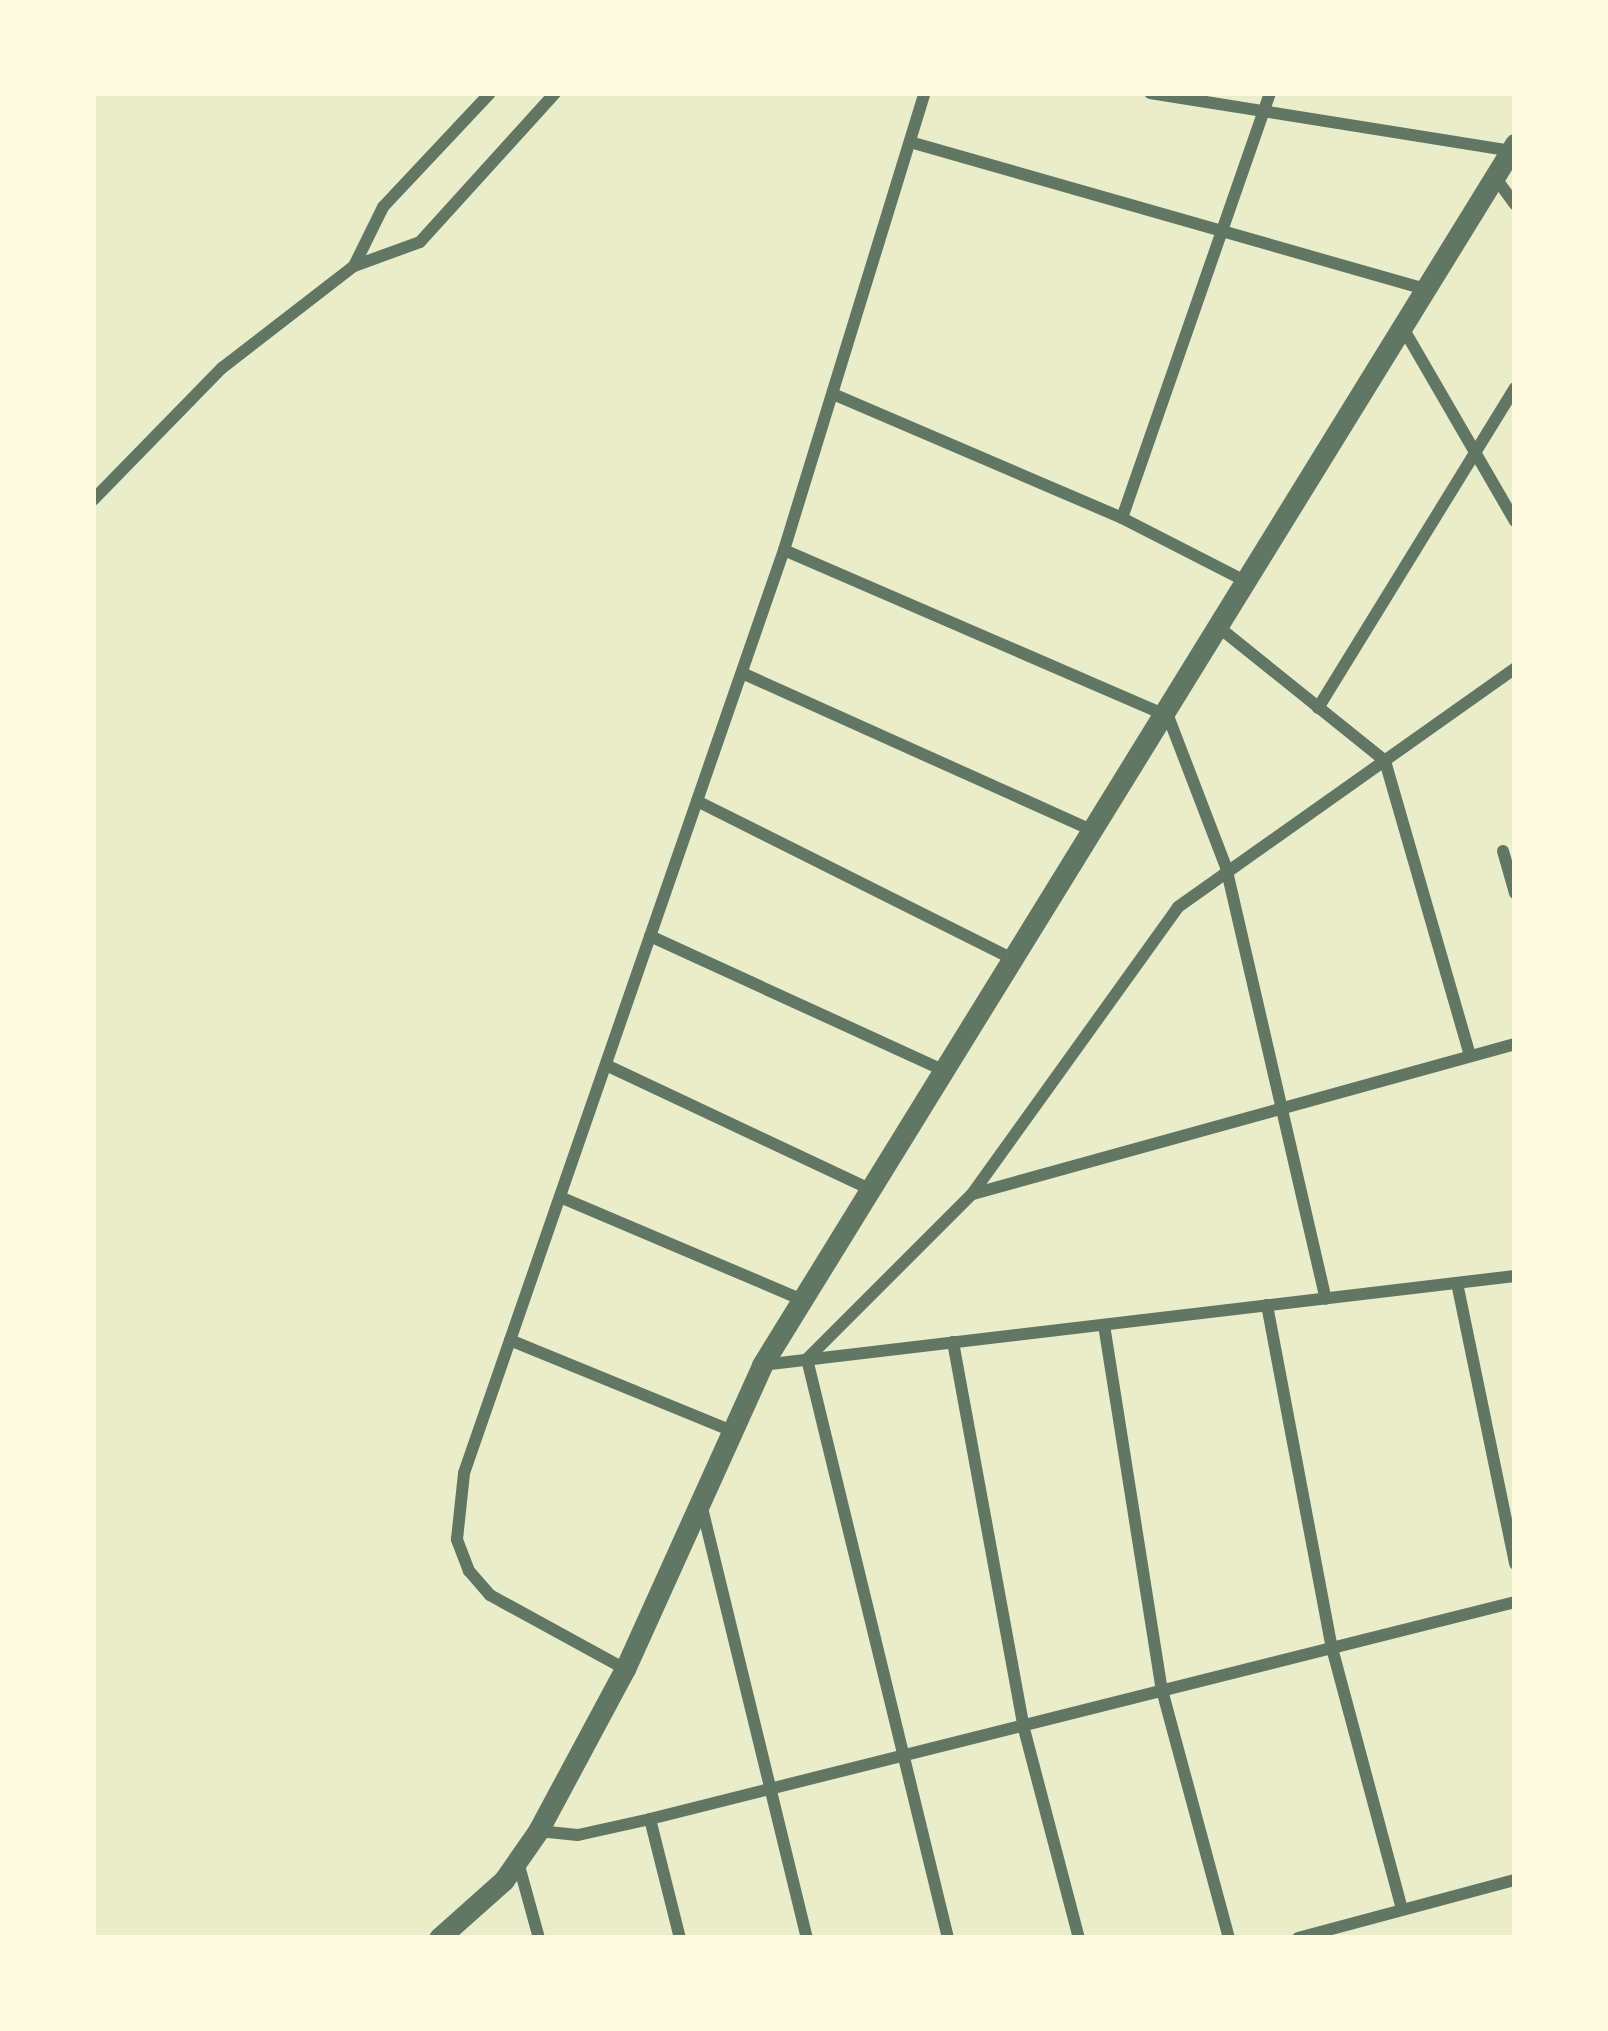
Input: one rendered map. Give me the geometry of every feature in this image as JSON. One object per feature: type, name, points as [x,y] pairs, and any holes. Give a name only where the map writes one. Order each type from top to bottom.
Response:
[{"type":"street","points":[[354,266],[383,207],[490,93]]},
{"type":"street","points":[[93,500],[222,368],[354,266],[420,242],[554,93]]},
{"type":"street","points":[[625,1669],[490,1594],[457,1539],[464,1473],[784,550],[926,93]]},
{"type":"street","points":[[439,1938],[518,1862],[538,1832],[625,1669],[762,1365],[1168,716],[1513,147],[1150,93]]},
{"type":"street","points":[[1122,518],[1270,93]]},
{"type":"street","points":[[910,142],[1426,289]]},
{"type":"street","points":[[1495,177],[1515,205]]},
{"type":"street","points":[[1403,328],[1515,521]]},
{"type":"street","points":[[1318,708],[1515,388]]},
{"type":"street","points":[[833,394],[1122,518],[1249,583]]},
{"type":"street","points":[[784,550],[1168,716],[1226,867],[1326,1299]]},
{"type":"street","points":[[1221,629],[1385,760],[1470,1055]]},
{"type":"street","points":[[807,1360],[972,1194],[1178,907],[1226,867],[1515,668]]},
{"type":"street","points":[[742,673],[1096,832]]},
{"type":"street","points":[[697,801],[1015,961]]},
{"type":"street","points":[[1503,851],[1515,893]]},
{"type":"street","points":[[650,936],[946,1072]]},
{"type":"street","points":[[972,1194],[1515,1044]]},
{"type":"street","points":[[606,1065],[872,1190]]},
{"type":"street","points":[[560,1197],[803,1300]]},
{"type":"street","points":[[762,1365],[1515,1276]]},
{"type":"street","points":[[1456,1283],[1515,1564]]},
{"type":"street","points":[[1267,1305],[1332,1648],[1402,1909]]},
{"type":"street","points":[[1104,1324],[1162,1690],[1229,1938]]},
{"type":"street","points":[[510,1340],[732,1431]]},
{"type":"street","points":[[953,1342],[1023,1725],[1079,1938]]},
{"type":"street","points":[[807,1360],[898,1757],[948,1938]]},
{"type":"street","points":[[700,1502],[807,1938]]},
{"type":"street","points":[[538,1832],[578,1835],[650,1819],[1515,1601]]},
{"type":"street","points":[[650,1819],[680,1938]]},
{"type":"street","points":[[518,1862],[538,1938]]},
{"type":"street","points":[[1298,1938],[1515,1880]]}]
